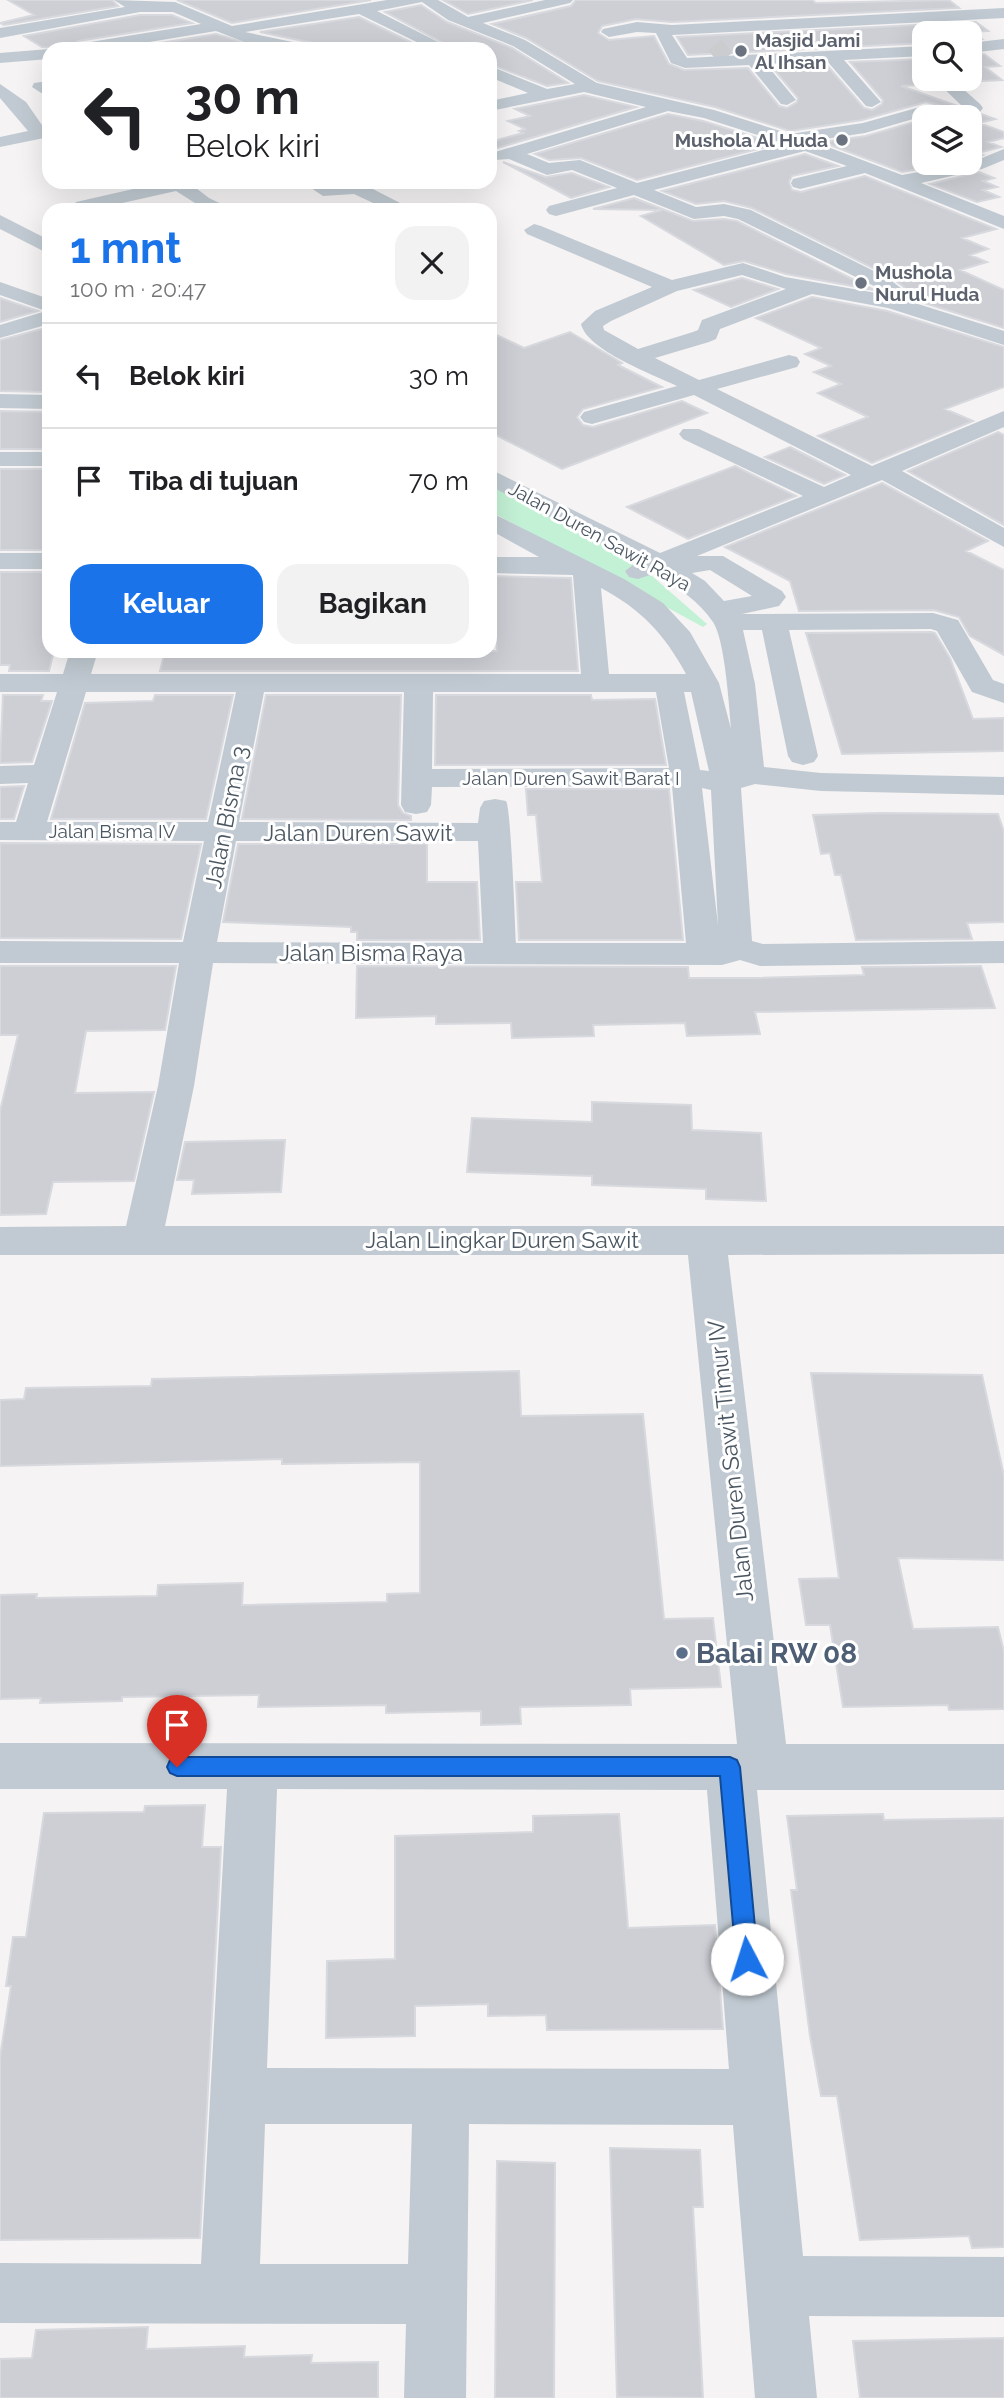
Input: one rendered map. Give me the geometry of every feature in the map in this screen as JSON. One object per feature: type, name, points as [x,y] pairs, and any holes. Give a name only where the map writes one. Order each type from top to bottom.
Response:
[{"type":"street","points":[[124,42],[416,0]]},
{"type":"street","points":[[428,0],[468,22],[519,43],[592,87],[708,114],[807,145],[1004,223]]},
{"type":"street","points":[[468,22],[565,0]]},
{"type":"street","points":[[0,33],[129,4],[175,7],[221,27],[266,42]]},
{"type":"street","points":[[359,8],[429,42]]},
{"type":"street","points":[[609,32],[637,27],[668,29],[1004,13]]},
{"type":"street","points":[[703,27],[716,45]]},
{"type":"street","points":[[668,29],[663,32],[677,61],[912,56]]},
{"type":"street","points":[[246,42],[255,40]]},
{"type":"street","points":[[982,46],[1004,44]]},
{"type":"street","points":[[0,58],[42,55]]},
{"type":"street","points":[[832,56],[872,102]]},
{"type":"street","points":[[755,61],[787,100]]},
{"type":"street","points":[[497,74],[546,94]]},
{"type":"street","points":[[497,104],[592,87]]},
{"type":"street","points":[[0,89],[20,106],[19,109],[42,131]]},
{"type":"street","points":[[787,139],[864,128],[927,110],[946,116],[974,108],[955,91]]},
{"type":"street","points":[[20,106],[42,101]]},
{"type":"street","points":[[497,155],[670,106]]},
{"type":"street","points":[[0,142],[42,133]]},
{"type":"street","points":[[556,210],[807,145]]},
{"type":"street","points":[[902,181],[976,165],[1004,154]]},
{"type":"street","points":[[497,155],[547,169],[574,164],[694,214],[731,211],[766,223],[793,241],[887,285],[893,292],[892,302]]},
{"type":"street","points":[[800,183],[867,167]]},
{"type":"street","points":[[95,203],[152,189]]},
{"type":"street","points":[[184,189],[205,203]]},
{"type":"street","points":[[324,189],[330,192],[343,189]]},
{"type":"street","points":[[357,189],[388,203]]},
{"type":"street","points":[[364,192],[375,189]]},
{"type":"street","points":[[0,221],[42,245]]},
{"type":"street","points":[[534,230],[670,286]]},
{"type":"street","points":[[0,237],[42,245]]},
{"type":"street","points":[[1004,338],[892,302],[808,288],[738,269],[670,286],[603,316],[592,324],[594,333],[606,342],[877,472],[1004,539]]},
{"type":"street","points":[[0,288],[42,303]]},
{"type":"street","points":[[636,357],[701,337],[708,334],[710,325],[808,288]]},
{"type":"street","points":[[0,335],[42,320]]},
{"type":"street","points":[[0,335],[42,338]]},
{"type":"street","points":[[592,417],[789,362]]},
{"type":"street","points":[[0,401],[42,402]]},
{"type":"street","points":[[614,583],[1004,418]]},
{"type":"street","points":[[691,434],[824,496]]},
{"type":"street","points":[[1,460],[42,459]]},
{"type":"street","name":"Jalan Duren Sawit Raya","points":[[497,480],[696,586],[722,616],[741,684],[735,940],[740,948]]},
{"type":"street","name":"Jalan Duren Sawit Raya","points":[[497,524],[614,583],[655,609],[679,638],[705,683],[715,721],[738,778]]},
{"type":"street","points":[[0,561],[42,561]]},
{"type":"street","points":[[661,565],[714,562],[773,597],[722,616]]},
{"type":"street","points":[[497,565],[580,568],[596,682]]},
{"type":"street","points":[[722,616],[773,620],[933,621],[948,626],[982,686],[1004,694]]},
{"type":"street","points":[[773,620],[803,756]]},
{"type":"street","name":"Jalan Bisma IV","points":[[82,658],[44,774],[14,831],[224,831]]},
{"type":"street","name":"Jalan Bisma 3","points":[[143,1240],[176,1086],[198,951],[224,831],[238,682],[233,658]]},
{"type":"street","points":[[0,683],[419,682],[461,672],[596,682],[705,683]]},
{"type":"street","points":[[416,831],[419,682]]},
{"type":"street","points":[[667,682],[686,777],[704,953]]},
{"type":"street","points":[[0,775],[44,774]]},
{"type":"street","name":"Jalan Duren Sawit Barat I","points":[[417,778],[686,777],[1004,786]]},
{"type":"street","points":[[498,779],[493,832],[500,952]]},
{"type":"street","name":"Jalan Duren Sawit","points":[[224,831],[493,832]]},
{"type":"street","points":[[740,948],[760,955],[1004,952]]},
{"type":"street","name":"Jalan Bisma Raya","points":[[0,951],[722,954],[740,948]]},
{"type":"street","name":"Jalan Lingkar Duren Sawit","points":[[0,1241],[706,1238],[1004,1240]]},
{"type":"street","name":"Jalan Duren Sawit Timur IV","points":[[706,1238],[747,1767],[759,2097],[786,2398]]},
{"type":"street","points":[[0,1766],[1004,1767]]},
{"type":"street","points":[[229,2294],[253,1767]]},
{"type":"street","points":[[239,2096],[759,2097]]},
{"type":"street","points":[[435,2398],[441,2097]]},
{"type":"street","points":[[776,2286],[1004,2287]]},
{"type":"street","points":[[0,2294],[437,2294]]},
{"type":"green space","points":[[497,484],[620,548],[707,624],[703,627],[497,515]]},
{"type":"building","points":[[8,0],[112,0],[118,6],[4,25],[0,23],[34,15]]},
{"type":"building","points":[[177,0],[371,0],[232,23]]},
{"type":"building","points":[[443,0],[533,0],[468,14]]},
{"type":"building","points":[[576,0],[812,0],[816,3],[949,0],[959,8],[672,22],[636,19],[602,26],[598,33],[609,40],[654,36],[669,64],[684,70],[748,68],[779,106],[787,108],[797,102],[798,98],[771,66],[826,64],[864,108],[872,110],[882,104],[883,100],[850,62],[912,59],[912,85],[901,86],[955,105],[926,102],[862,120],[790,131],[715,107],[598,81],[526,38],[492,24],[571,6]]},
{"type":"building","points":[[421,5],[447,22],[497,42],[441,42],[385,12]]},
{"type":"building","points":[[140,15],[172,15],[192,23],[77,42],[42,42],[42,47],[24,36]]},
{"type":"building","points":[[359,17],[411,42],[308,42],[260,32]]},
{"type":"building","points":[[912,25],[912,44],[688,55],[677,37]]},
{"type":"building","points":[[216,34],[242,42],[166,42]]},
{"type":"building","points":[[497,42],[512,48],[568,83],[547,86],[497,67]]},
{"type":"building","points":[[982,54],[1000,66],[985,67],[1002,80],[982,81]]},
{"type":"building","points":[[584,95],[636,107],[497,148],[497,140],[523,133],[519,131],[525,129],[508,121],[530,116],[515,109]]},
{"type":"building","points":[[668,114],[703,121],[777,144],[637,180],[581,158],[549,160],[535,154]]},
{"type":"building","points":[[982,114],[995,119],[982,122]]},
{"type":"building","points":[[912,123],[912,170],[902,172],[822,142],[866,136]]},
{"type":"building","points":[[982,124],[1004,132],[1004,138],[988,142],[1001,147],[982,152]]},
{"type":"building","points":[[805,154],[838,166],[792,176],[789,182],[792,190],[801,192],[865,176],[996,229],[962,238],[988,249],[970,255],[987,262],[960,270],[1004,290],[1004,328],[905,297],[904,287],[889,276],[752,208],[724,201],[696,204],[662,191]]},
{"type":"building","points":[[503,162],[546,177],[572,173],[609,187],[571,198]]},
{"type":"building","points":[[982,173],[994,178],[983,181],[997,187],[983,190],[999,197],[977,202],[930,184]]},
{"type":"building","points":[[634,198],[693,221],[737,221],[874,290],[786,274],[744,261],[724,265],[641,216],[662,210],[593,209]]},
{"type":"building","points":[[742,278],[778,289],[731,307],[694,290]]},
{"type":"building","points":[[812,297],[887,311],[1004,347],[1004,387],[945,409],[973,421],[872,463],[818,436],[868,417],[818,393],[841,384],[814,372],[831,366],[805,354],[821,348],[756,318]]},
{"type":"building","points":[[0,298],[38,311],[0,322]]},
{"type":"building","points":[[42,329],[42,392],[0,391],[0,340]]},
{"type":"building","points":[[570,332],[622,363],[618,365],[662,387],[583,409],[577,417],[583,425],[593,427],[682,401],[707,413],[562,469],[497,436],[497,335],[524,348]]},
{"type":"building","points":[[0,411],[42,412],[42,449],[0,449]]},
{"type":"building","points":[[998,432],[1004,435],[1004,525],[908,471]]},
{"type":"building","points":[[790,447],[845,475],[824,484],[765,457]]},
{"type":"building","points":[[735,466],[796,496],[688,539],[627,507]]},
{"type":"building","points":[[0,469],[42,469],[42,550],[0,550]]},
{"type":"building","points":[[882,483],[988,541],[966,551],[1004,570],[1004,655],[970,636],[959,617],[934,610],[799,611],[790,581],[725,547]]},
{"type":"building","points":[[0,572],[42,572],[42,658],[52,658],[49,671],[9,671],[10,665],[0,665]]},
{"type":"building","points":[[497,576],[571,578],[578,671],[160,671],[163,658],[497,658]]},
{"type":"building","points":[[806,633],[935,633],[950,658],[973,719],[1004,718],[1004,751],[842,754]]},
{"type":"building","points":[[3,695],[43,695],[41,701],[52,701],[32,762],[0,763]]},
{"type":"building","points":[[155,695],[233,695],[206,819],[51,819],[85,703],[153,701]]},
{"type":"building","points":[[266,695],[401,695],[398,805],[403,813],[411,816],[411,820],[242,819]]},
{"type":"building","points":[[436,695],[591,695],[592,700],[655,699],[666,765],[435,765]]},
{"type":"building","points":[[24,786],[14,819],[0,819],[0,787]]},
{"type":"building","points":[[526,789],[669,789],[683,940],[519,940],[516,882],[542,882],[536,815],[528,815]]},
{"type":"building","points":[[998,814],[1004,832],[1004,922],[967,923],[972,939],[856,940],[841,875],[835,875],[830,853],[821,854],[813,815]]},
{"type":"building","points":[[0,843],[201,844],[181,939],[0,938]]},
{"type":"building","points":[[238,844],[427,844],[427,882],[477,882],[480,940],[357,940],[357,932],[351,932],[351,927],[223,922]]},
{"type":"building","points":[[0,966],[176,966],[165,1030],[86,1031],[75,1093],[154,1092],[134,1181],[53,1182],[46,1214],[0,1215],[0,1111],[18,1035],[0,1035]]},
{"type":"building","points":[[357,966],[688,967],[689,978],[752,978],[864,975],[862,967],[981,966],[995,1008],[755,1012],[760,1034],[687,1036],[685,1023],[593,1025],[594,1036],[512,1038],[511,1023],[436,1024],[436,1016],[356,1018]]},
{"type":"building","points":[[592,1102],[691,1105],[692,1130],[761,1133],[766,1201],[706,1199],[706,1189],[592,1185],[592,1176],[467,1172],[472,1118],[592,1122]]},
{"type":"building","points":[[285,1140],[281,1192],[192,1194],[194,1180],[177,1180],[185,1142]]},
{"type":"building","points":[[519,1371],[521,1416],[643,1414],[664,1619],[713,1618],[721,1687],[630,1689],[631,1705],[520,1707],[521,1724],[481,1725],[481,1711],[386,1713],[386,1705],[258,1707],[259,1695],[122,1697],[122,1701],[40,1703],[41,1698],[0,1699],[0,1595],[37,1594],[36,1598],[157,1596],[158,1585],[243,1583],[242,1605],[387,1602],[387,1594],[420,1593],[420,1462],[282,1464],[282,1459],[0,1466],[0,1400],[24,1399],[26,1388],[151,1386],[152,1379]]},
{"type":"building","points":[[811,1373],[982,1375],[1004,1476],[1004,1560],[898,1558],[913,1629],[998,1627],[1004,1652],[1004,1709],[949,1710],[948,1705],[843,1707],[830,1625],[806,1625],[799,1579],[839,1578]]},
{"type":"building","points":[[205,1805],[202,1847],[221,1847],[200,2238],[0,2240],[0,2057],[11,1986],[6,1986],[13,1937],[26,1937],[44,1813],[144,1812],[145,1806]]},
{"type":"building","points":[[619,1814],[628,1928],[715,1925],[723,2029],[547,2030],[546,2015],[488,2016],[488,2004],[415,2006],[415,2036],[326,2038],[327,1961],[395,1959],[395,1836],[533,1832],[533,1816]]},
{"type":"building","points":[[883,1814],[884,1820],[1004,1818],[1004,2247],[972,2248],[969,2236],[860,2240],[837,2096],[821,2096],[810,2036],[791,1890],[797,1890],[787,1816]]},
{"type":"building","points":[[610,2148],[700,2150],[703,2207],[693,2207],[703,2398],[617,2397]]},
{"type":"building","points":[[497,2161],[555,2163],[554,2398],[495,2398]]},
{"type":"building","points":[[148,2327],[146,2349],[245,2346],[244,2357],[312,2355],[311,2363],[378,2362],[378,2398],[0,2398],[0,2359],[32,2358],[36,2330]]},
{"type":"building","points":[[1004,2338],[1004,2398],[860,2398],[853,2341]]},
{"type":"tunnel","points":[[715,45],[726,59]]},
{"type":"place","name":"Masjid Jami Al Ihsan","points":[[741,51]]},
{"type":"place","name":"Mushola Al Huda","points":[[842,140]]},
{"type":"place","name":"Mushola Nurul Huda","points":[[861,283]]},
{"type":"place","name":"Balai RW 08","points":[[682,1653]]},
{"type":"route","points":[[177,1767],[730,1767],[747,1959]]}]
